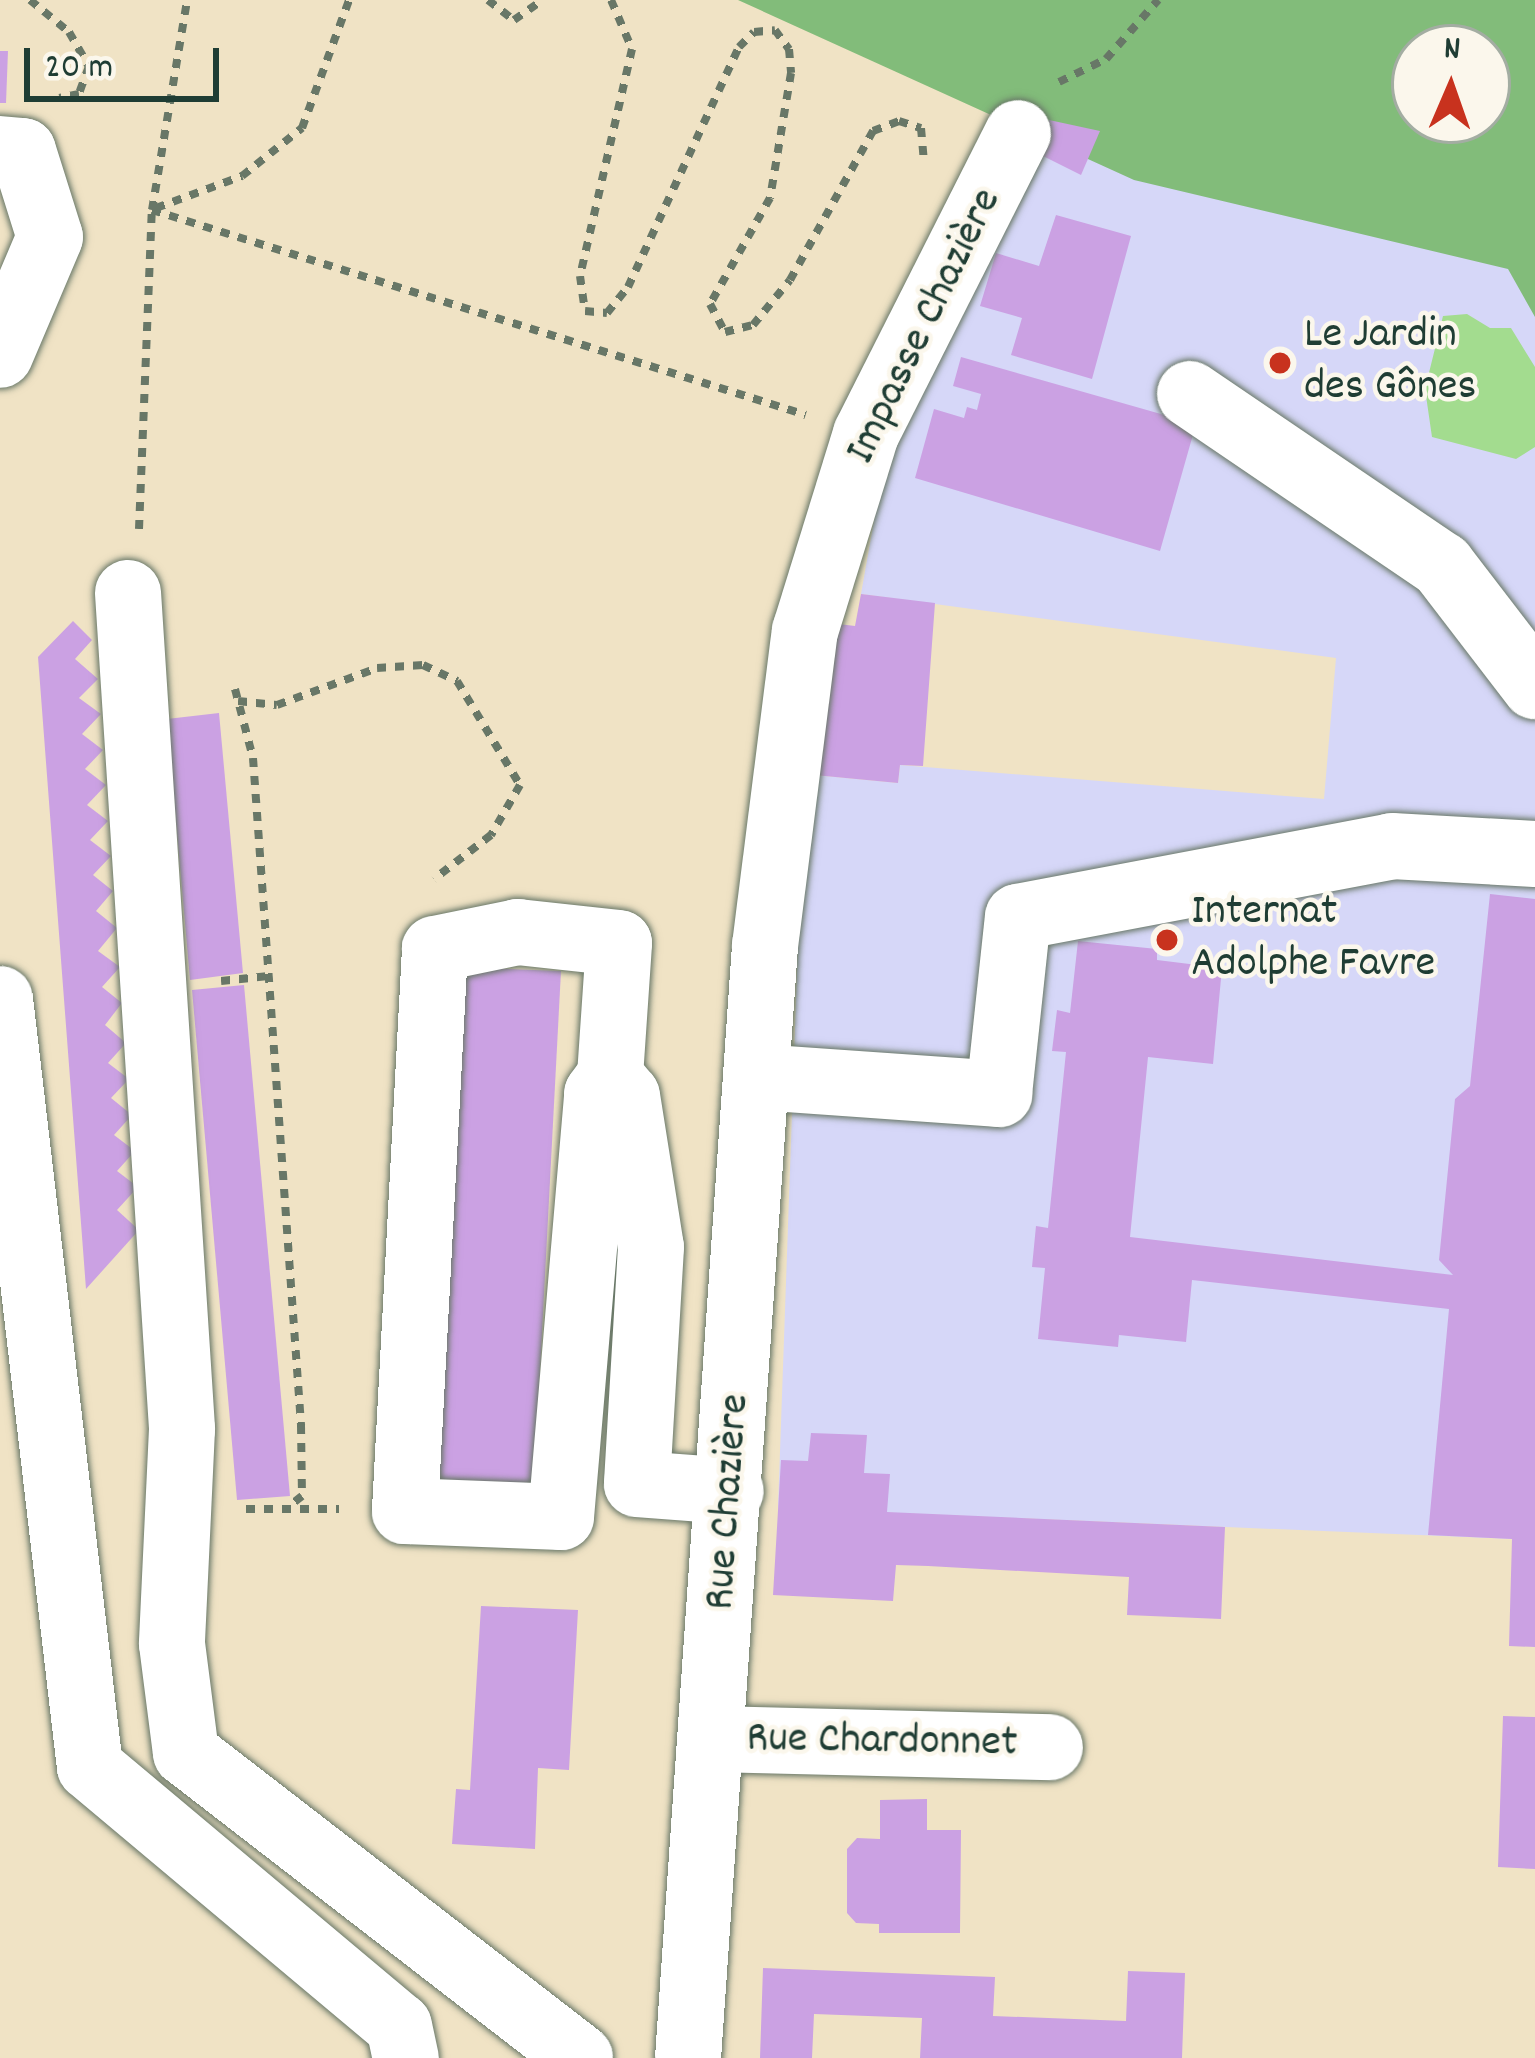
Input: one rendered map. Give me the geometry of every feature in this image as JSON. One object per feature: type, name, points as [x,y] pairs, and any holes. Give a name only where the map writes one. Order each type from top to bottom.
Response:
[{"type":"street","name":"Impasse Chazière","points":[[765,946],[805,632],[866,434],[1018,133]]},
{"type":"street","points":[[0,355],[50,236],[11,150]]},
{"type":"street","points":[[1190,394],[1442,566],[1535,686]]},
{"type":"street","points":[[128,592],[182,1429],[172,1644],[186,1753],[580,2058]]},
{"type":"street","points":[[757,1077],[999,1094],[1018,917],[1392,846],[1535,854]]},
{"type":"street","points":[[610,1076],[597,1094],[561,1517],[405,1510],[435,949],[518,932],[619,944],[610,1076],[627,1096],[651,1246],[637,1484],[731,1491]]},
{"type":"street","name":"Rue Chazière","points":[[688,2058],[715,1739],[765,946]]},
{"type":"street","points":[[0,999],[90,1767],[399,2026],[406,2058]]},
{"type":"street","name":"Rue Chardonnet","points":[[715,1739],[1050,1747]]},
{"type":"path","points":[[11,150],[38,110],[88,83],[84,51],[30,0]]},
{"type":"path","points":[[128,592],[145,502],[152,210],[187,0]]},
{"type":"path","points":[[152,210],[242,176],[302,128],[349,0]]},
{"type":"path","points":[[488,0],[514,20],[543,0]]},
{"type":"path","points":[[611,0],[632,49],[580,276],[585,311],[607,313],[628,287],[739,47],[754,32],[775,30],[789,49],[791,73],[770,198],[710,304],[725,332],[753,326],[790,280],[873,131],[899,121],[920,128],[927,151],[920,173]]},
{"type":"path","points":[[1018,133],[1041,91],[1106,58],[1158,0]]},
{"type":"path","points":[[152,210],[866,434]]},
{"type":"path","points":[[238,701],[277,705],[377,668],[423,665],[457,682],[520,785]]},
{"type":"path","points":[[235,689],[253,758],[302,1425],[302,1496],[288,1507]]},
{"type":"path","points":[[234,1510],[325,1509]]},
{"type":"shaded area","name":"Internat Adolphe Favre","points":[[1049,120],[1535,171],[1535,1540],[778,1508],[804,774],[898,783],[900,765],[1324,799],[1336,658],[861,594],[883,470]]},
{"type":"green space","points":[[738,0],[1535,0],[1535,317],[1508,269],[1134,180]]},
{"type":"green space","points":[[1467,314],[1490,328],[1511,328],[1535,367],[1535,447],[1516,459],[1432,437],[1425,389],[1443,316]]},
{"type":"building","points":[[0,51],[8,51],[6,103],[0,103]]},
{"type":"building","points":[[1049,120],[1100,131],[1081,175],[1033,151]]},
{"type":"building","points":[[1056,215],[1131,236],[1092,379],[1011,355],[1022,318],[980,306],[996,253],[1039,266]]},
{"type":"building","points":[[961,357],[1196,424],[1160,551],[915,478],[934,409],[964,418],[967,407],[977,410],[981,394],[953,386]]},
{"type":"building","points":[[861,594],[935,603],[923,766],[900,765],[898,783],[804,774],[822,622],[855,626]]},
{"type":"building","points":[[73,621],[92,640],[75,659],[98,679],[79,698],[101,714],[82,734],[103,750],[85,769],[106,785],[87,805],[108,821],[90,840],[111,856],[93,875],[113,891],[96,911],[117,928],[98,951],[120,967],[102,987],[122,1003],[105,1025],[126,1043],[108,1063],[129,1079],[111,1098],[132,1115],[114,1135],[135,1151],[117,1171],[138,1187],[117,1210],[139,1230],[86,1289],[38,657]]},
{"type":"building","points":[[219,713],[243,973],[190,980],[167,719]]},
{"type":"building","points":[[1490,894],[1535,899],[1535,1647],[1509,1646],[1512,1539],[1428,1535],[1449,1309],[1192,1280],[1186,1342],[1119,1335],[1118,1347],[1038,1339],[1045,1268],[1032,1267],[1036,1226],[1048,1228],[1066,1052],[1052,1051],[1057,1010],[1070,1013],[1078,941],[1157,949],[1157,960],[1222,968],[1213,1064],[1148,1057],[1130,1237],[1453,1275],[1439,1260],[1455,1099],[1470,1086]]},
{"type":"building","points":[[459,967],[561,971],[533,1504],[431,1502]]},
{"type":"building","points":[[244,985],[290,1496],[237,1500],[192,990]]},
{"type":"building","points":[[811,1433],[867,1435],[864,1473],[890,1474],[887,1512],[1225,1527],[1221,1619],[1127,1615],[1129,1577],[928,1566],[896,1565],[893,1601],[773,1595],[781,1460],[808,1461]]},
{"type":"building","points":[[481,1606],[578,1610],[569,1770],[538,1768],[535,1849],[452,1844],[456,1789],[470,1790]]},
{"type":"building","points":[[1503,1716],[1535,1717],[1535,1869],[1498,1867]]},
{"type":"building","points":[[927,1799],[927,1830],[961,1830],[960,1933],[879,1933],[879,1924],[856,1923],[847,1913],[847,1849],[857,1838],[880,1839],[880,1800]]},
{"type":"building","points":[[763,1968],[995,1977],[993,2016],[1126,2021],[1128,1971],[1185,1973],[1182,2058],[920,2058],[922,2018],[814,2014],[812,2058],[760,2058]]},
{"type":"place","name":"Le Jardin des Gônes","points":[[1280,363]]},
{"type":"place","name":"Internat Adolphe Favre","points":[[1167,940]]}]
